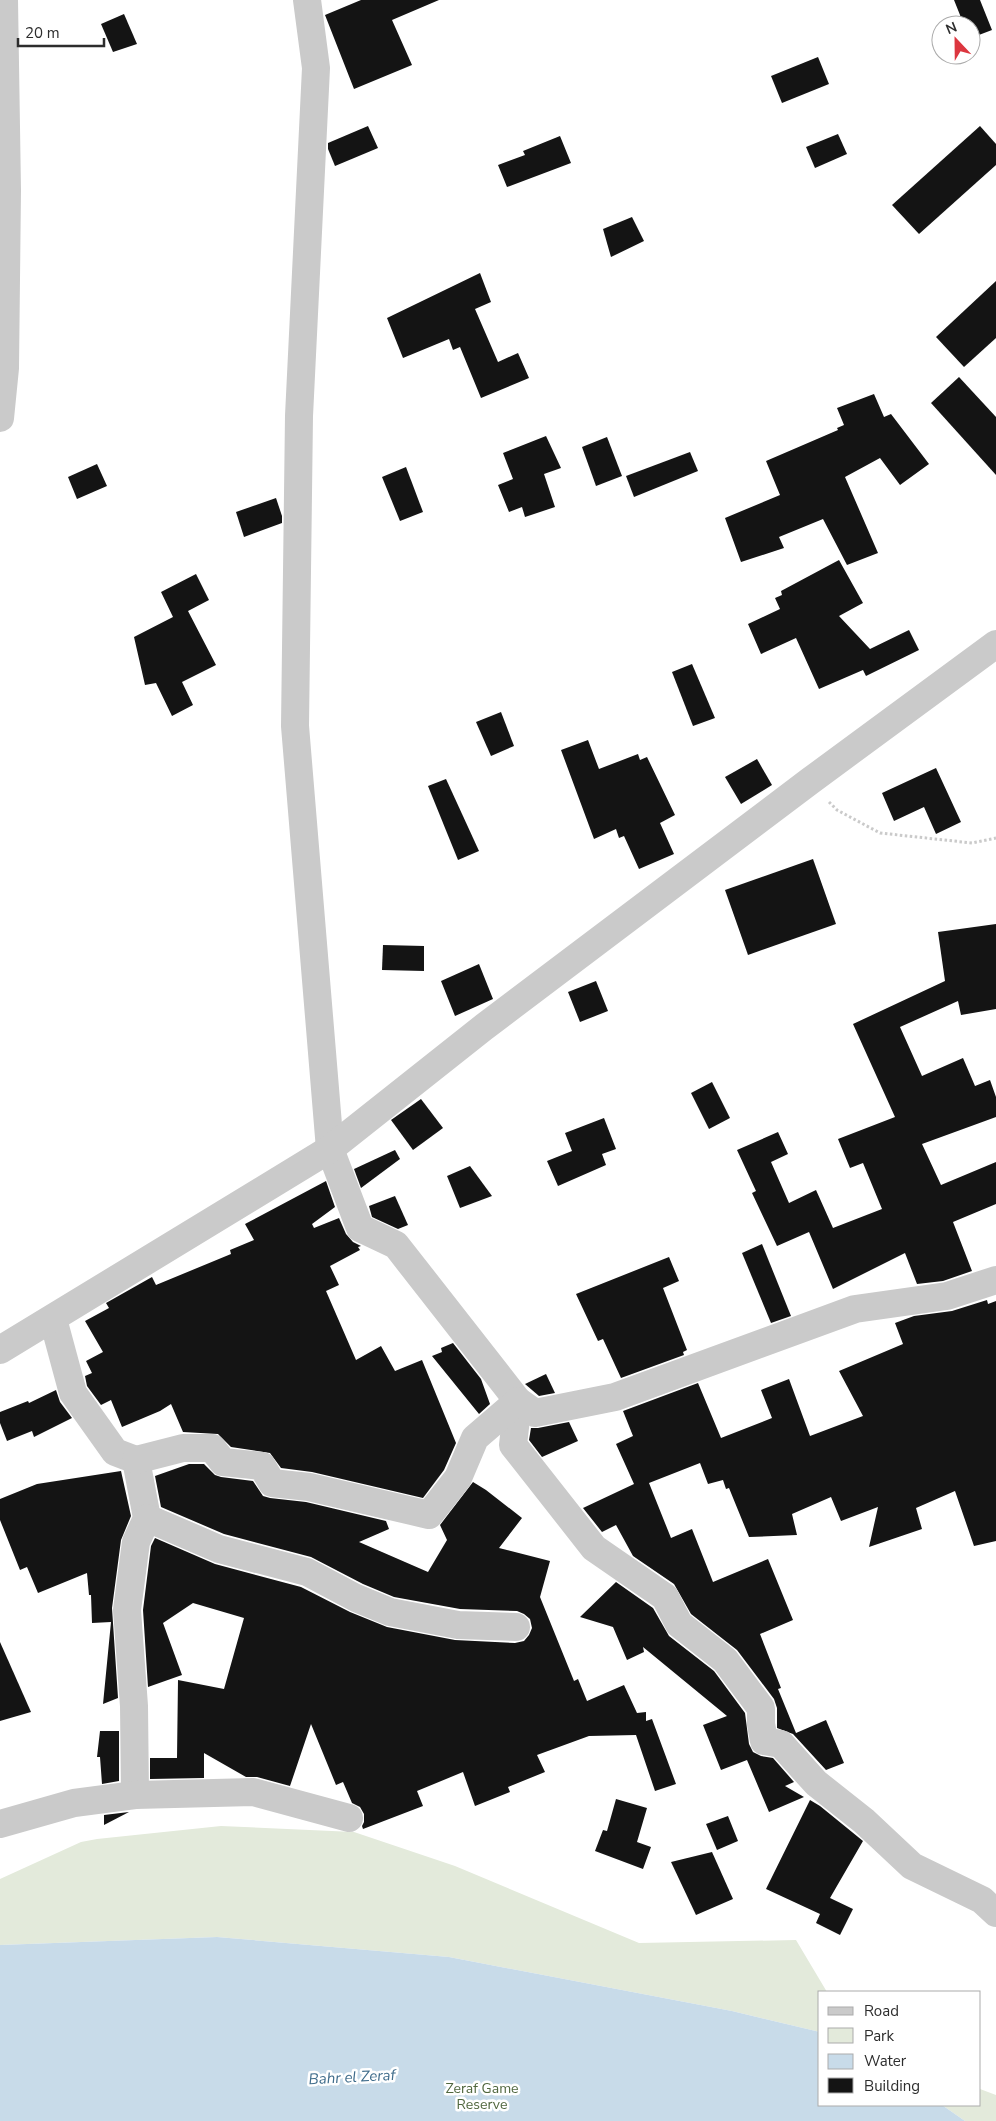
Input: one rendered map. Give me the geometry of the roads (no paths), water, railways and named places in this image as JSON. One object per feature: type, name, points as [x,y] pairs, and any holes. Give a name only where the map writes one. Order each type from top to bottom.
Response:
[{"type":"street","points":[[0,418],[4,368],[8,190],[4,0]]},
{"type":"street","points":[[307,0],[316,68],[299,416],[295,726],[330,1149],[360,1228],[396,1245],[518,1401],[535,1413],[616,1397],[856,1309],[947,1296],[996,1280]]},
{"type":"street","points":[[0,1350],[330,1149],[484,1027],[810,781],[996,644]]},
{"type":"street","points":[[53,1319],[73,1393],[115,1452],[136,1460],[183,1448],[212,1448],[223,1462],[262,1466],[272,1483],[309,1487],[429,1515],[458,1478],[475,1438],[518,1401]]},
{"type":"street","points":[[518,1401],[513,1445],[594,1548],[665,1596],[679,1624],[725,1660],[761,1708],[764,1741],[781,1744],[816,1783],[864,1821],[912,1866],[982,1900],[996,1913]]},
{"type":"street","points":[[135,1795],[134,1706],[127,1610],[136,1542],[147,1518],[136,1460]]},
{"type":"street","points":[[147,1518],[218,1549],[307,1572],[356,1598],[390,1612],[458,1625],[516,1628]]},
{"type":"street","points":[[0,1824],[74,1802],[135,1795],[253,1792],[349,1818]]},
{"type":"water","name":"Bahr el Zeraf","points":[[217,1937],[449,1957],[732,2011],[818,2032],[818,2106],[943,2106],[965,2121],[0,2121],[0,1945]]},
{"type":"park label","name":"Zeraf Game Reserve","points":[[482,2096]]}]
